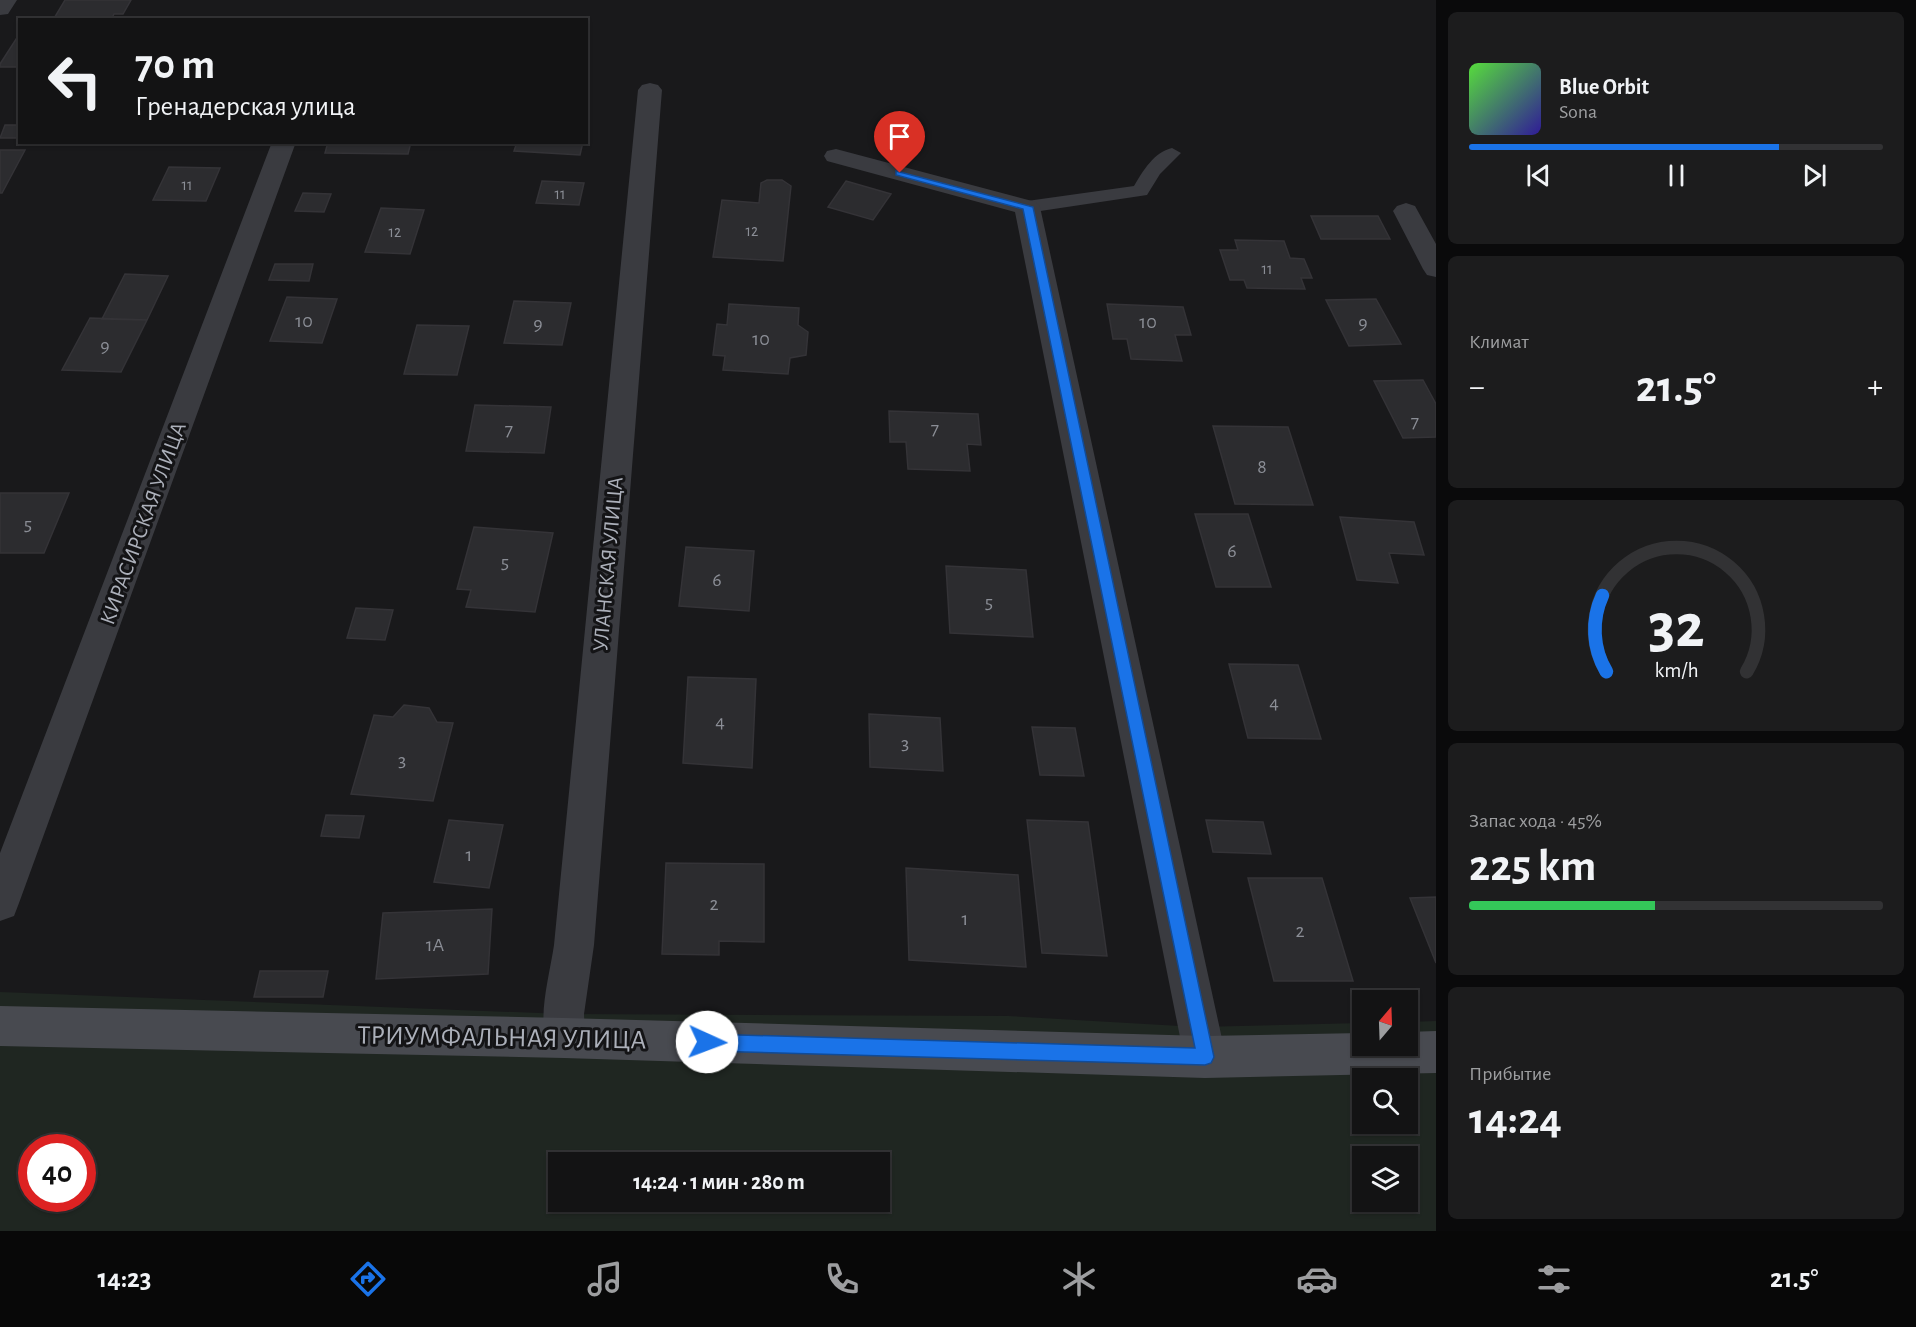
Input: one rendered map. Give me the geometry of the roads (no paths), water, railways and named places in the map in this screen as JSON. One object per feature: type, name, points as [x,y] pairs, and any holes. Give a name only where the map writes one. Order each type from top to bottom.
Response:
[{"type":"street","points":[[0,9],[6,0]]},
{"type":"street","name":"УЛАНСКАЯ УЛИЦА","points":[[564,1038],[564,1014],[574,945],[650,90]]},
{"type":"street","name":"КИРАСИРСКАЯ УЛИЦА","points":[[0,903],[283,144]]},
{"type":"street","points":[[836,156],[1028,207],[1205,1057]]},
{"type":"street","points":[[1406,211],[1436,269]]},
{"type":"street","name":"ТРИУМФАЛЬНАЯ УЛИЦА","points":[[0,1026],[564,1038],[1205,1057],[1436,1052]]},
{"type":"lane","points":[[1028,207],[1140,191],[1148,176],[1162,160],[1172,153]]}]
